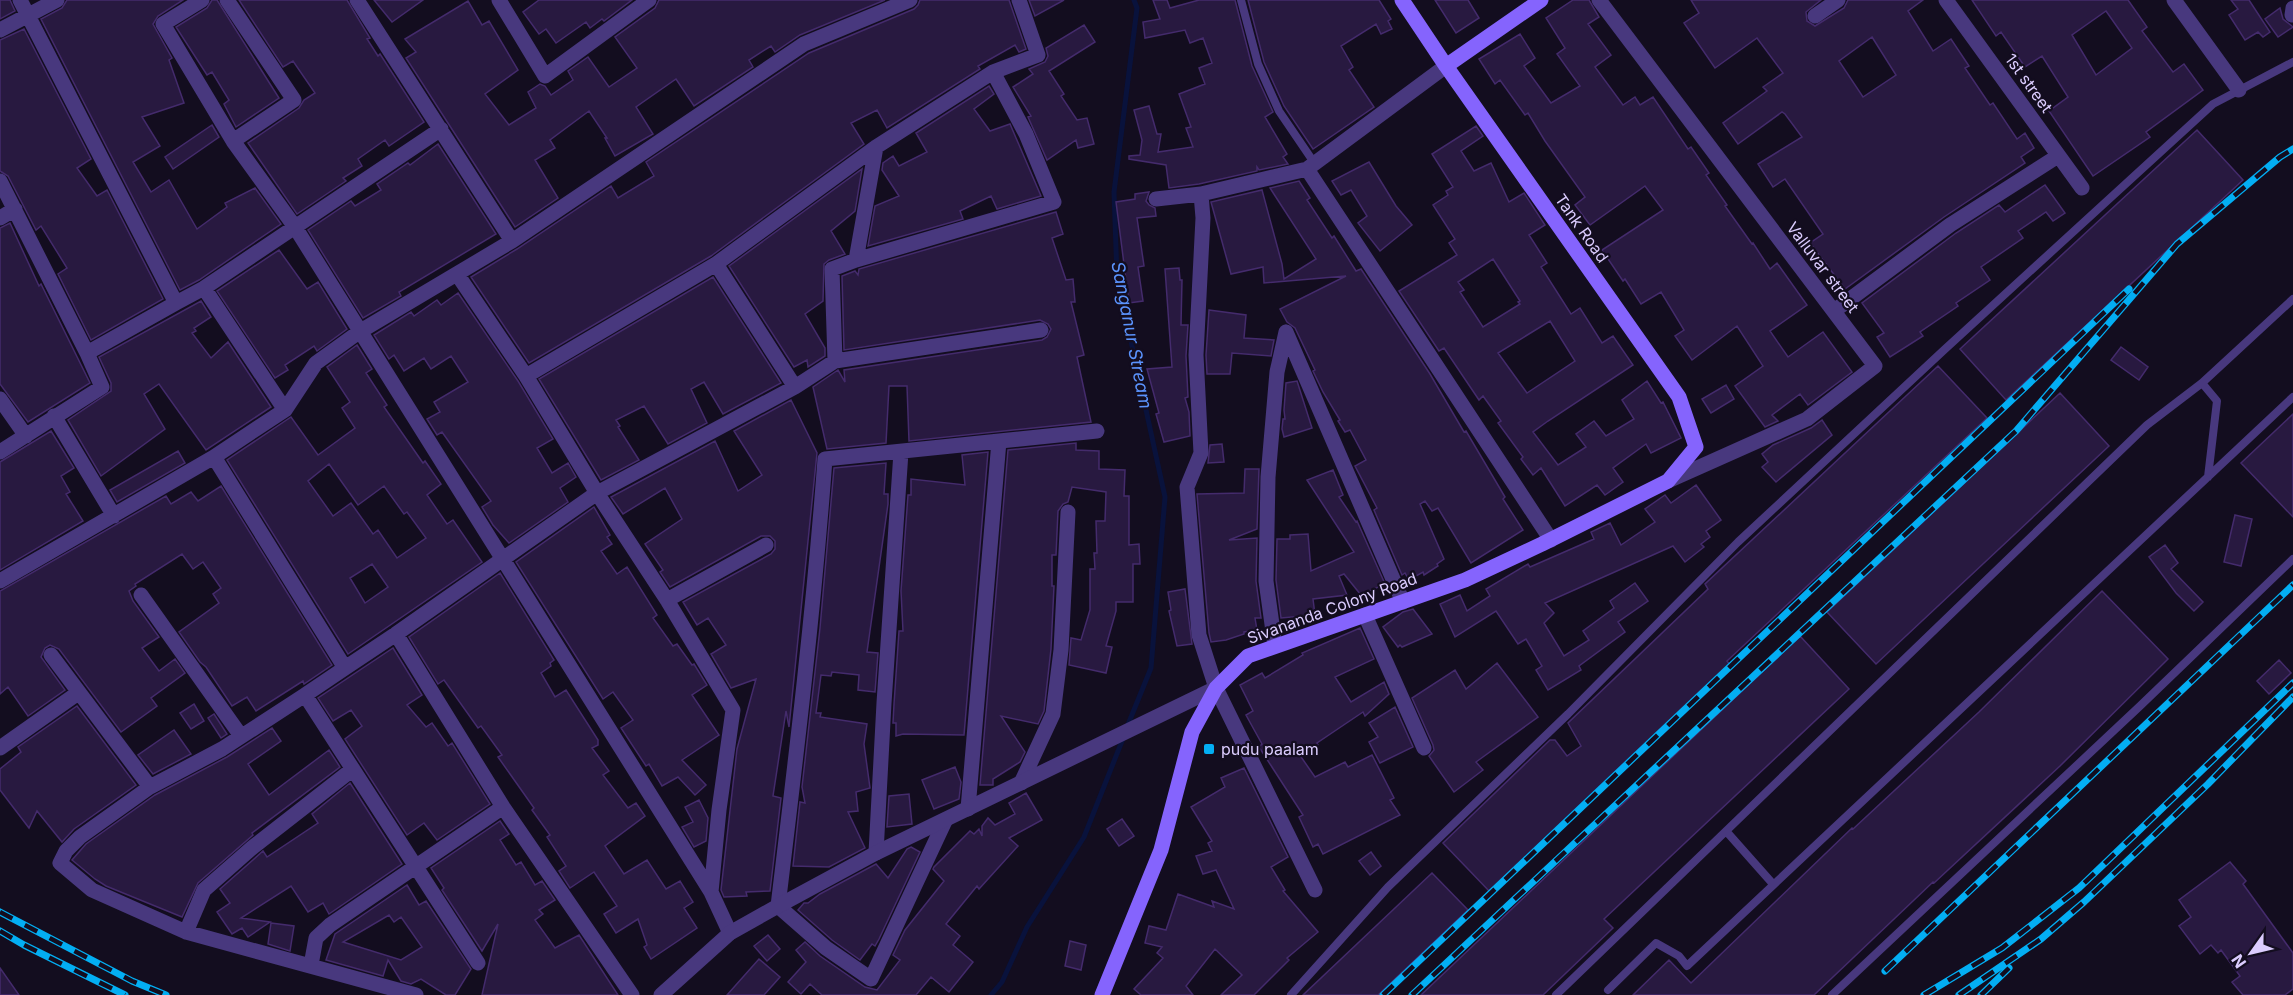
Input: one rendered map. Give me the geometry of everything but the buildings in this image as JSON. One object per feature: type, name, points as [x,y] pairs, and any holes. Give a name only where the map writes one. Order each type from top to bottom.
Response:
[{"type":"main road","name":"Tank Road","points":[[1402,0],[1679,397],[1696,447],[1668,481]]},
{"type":"main road","points":[[1446,66],[1541,0]]},
{"type":"main road","name":"Sivananda Colony Road","points":[[1102,995],[1161,850],[1192,732],[1216,688],[1248,656],[1466,580],[1668,481]]},
{"type":"street","points":[[20,0],[176,303]]},
{"type":"street","points":[[0,30],[57,0]]},
{"type":"street","points":[[202,0],[163,24],[233,141],[295,227],[711,892],[730,933]]},
{"type":"street","points":[[227,0],[294,99],[233,141]]},
{"type":"street","points":[[357,0],[512,241]]},
{"type":"street","points":[[499,0],[545,76],[646,1]]},
{"type":"street","points":[[0,581],[214,457],[285,410],[316,363],[359,332],[512,241],[804,44],[910,0]]},
{"type":"street","points":[[526,376],[716,264],[876,147],[993,72],[1038,55],[1019,0]]},
{"type":"street","name":"Valluvar street","points":[[1599,0],[1875,366],[1807,419],[1668,481]]},
{"type":"street","points":[[1815,16],[1838,0]]},
{"type":"street","name":"1st street","points":[[1946,0],[2082,188]]},
{"type":"street","points":[[2174,0],[2239,90]]},
{"type":"street","points":[[1156,199],[1201,194],[1311,166],[1446,66]]},
{"type":"street","points":[[835,361],[832,269],[1054,202],[1026,134],[993,72]]},
{"type":"street","points":[[87,353],[204,288],[441,129]]},
{"type":"street","points":[[856,260],[876,147]]},
{"type":"street","points":[[1834,311],[1950,225],[2058,156]]},
{"type":"street","points":[[1311,166],[1551,540]]},
{"type":"street","points":[[0,181],[102,387],[0,452]]},
{"type":"street","points":[[1201,194],[1203,218],[1196,356],[1200,453],[1187,487],[1199,635],[1216,688],[1315,890]]},
{"type":"street","points":[[0,218],[15,209]]},
{"type":"street","points":[[716,264],[795,387]]},
{"type":"street","points":[[457,274],[526,376],[597,493],[667,600],[733,710],[719,810],[711,892]]},
{"type":"street","points":[[204,288],[285,410]]},
{"type":"street","points":[[417,995],[311,964],[186,932],[92,890],[60,863],[66,851],[80,837],[150,787],[222,749],[305,695],[597,493],[795,387],[835,361],[1041,330]]},
{"type":"street","points":[[1275,646],[1266,580],[1268,477],[1277,372],[1286,332],[1403,602]]},
{"type":"street","points":[[0,399],[26,436]]},
{"type":"street","points":[[54,416],[114,516]]},
{"type":"street","points":[[778,906],[803,692],[825,459],[1097,431]]},
{"type":"street","points":[[968,809],[999,441]]},
{"type":"street","points":[[876,853],[901,452]]},
{"type":"street","points":[[214,457],[345,668]]},
{"type":"street","points":[[1021,783],[1053,714],[1061,650],[1068,512]]},
{"type":"street","points":[[667,600],[766,545]]},
{"type":"street","points":[[141,595],[241,736]]},
{"type":"street","points":[[1365,615],[1424,748]]},
{"type":"street","points":[[396,634],[503,807],[632,995]]},
{"type":"street","points":[[51,655],[150,787]]},
{"type":"street","points":[[661,995],[730,933],[778,906],[876,853],[1216,688]]},
{"type":"street","points":[[0,748],[78,693]]},
{"type":"street","points":[[305,695],[478,963]]},
{"type":"street","points":[[186,932],[204,890],[253,847],[353,769]]},
{"type":"street","points":[[311,964],[316,938],[330,925],[503,807]]},
{"type":"street","points":[[778,906],[826,948],[871,979],[945,821]]},
{"type":"lane","points":[[1241,0],[1258,63],[1279,111],[1311,166]]},
{"type":"lane","points":[[1291,995],[1388,887],[1568,714],[1738,542],[1935,358],[2213,105],[2293,62]]},
{"type":"lane","points":[[1556,995],[2147,424],[2202,384],[2293,299]]},
{"type":"lane","points":[[2202,384],[2217,401],[2208,477]]},
{"type":"lane","points":[[1608,990],[1656,943],[1679,956],[1687,966],[2293,397]]},
{"type":"lane","points":[[1832,995],[2132,714],[2293,559]]},
{"type":"lane","points":[[1726,831],[1773,885]]},
{"type":"waterway","name":"Sanganur Stream","points":[[1127,727],[1151,668],[1165,497],[1117,277],[1114,192],[1137,8],[1134,0]]},
{"type":"waterway","points":[[991,995],[1002,982],[1027,927],[1084,837],[1124,736]]},
{"type":"railway","points":[[1412,995],[2016,431],[2177,244],[2280,157],[2293,149]]},
{"type":"railway","points":[[1383,995],[2129,289]]},
{"type":"railway","points":[[1885,971],[2293,585]]},
{"type":"railway","points":[[1924,995],[2002,948],[2079,888],[2293,683]]},
{"type":"railway","points":[[1959,995],[2041,939],[2084,902],[2208,784],[2293,697]]},
{"type":"railway","points":[[0,912],[132,981],[166,995]]},
{"type":"railway","points":[[0,931],[125,995]]},
{"type":"railway","points":[[1981,995],[2009,968]]},
{"type":"place","name":"pudu paalam","points":[[1209,749]]}]
